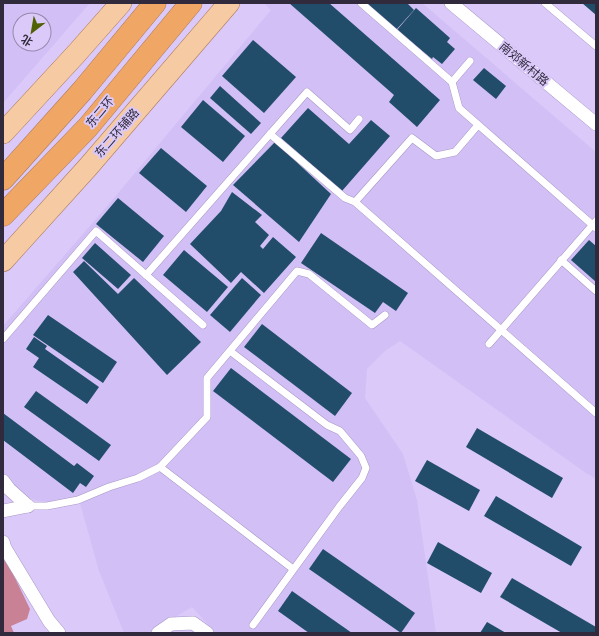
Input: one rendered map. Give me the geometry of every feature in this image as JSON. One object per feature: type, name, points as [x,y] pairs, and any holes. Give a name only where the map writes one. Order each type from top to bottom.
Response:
[{"type":"highway","points":[[3,179],[82,91],[155,3]]},
{"type":"highway","name":"东二环","points":[[3,215],[88,127],[191,3]]},
{"type":"main road","points":[[3,132],[76,54],[121,3]]},
{"type":"main road","name":"东二环辅路","points":[[3,261],[88,167],[229,3]]},
{"type":"street","name":"南郊新村路","points":[[451,3],[596,124]]},
{"type":"street","points":[[3,481],[9,489],[28,506]]},
{"type":"street","points":[[3,511],[28,506]]},
{"type":"street","points":[[3,542],[5,548],[49,621],[59,633]]},
{"type":"street","points":[[158,633],[171,624],[193,623],[207,633]]},
{"type":"lane","points":[[361,3],[452,82],[459,108],[595,224],[561,260],[489,344]]},
{"type":"lane","points":[[545,3],[596,46]]},
{"type":"lane","points":[[452,82],[470,61]]},
{"type":"lane","points":[[146,275],[307,92],[350,130],[359,119]]},
{"type":"lane","points":[[355,202],[412,138],[436,156],[455,152],[478,125]]},
{"type":"lane","points":[[270,134],[345,198],[355,202],[596,413]]},
{"type":"lane","points":[[3,339],[96,231],[203,325]]},
{"type":"lane","points":[[561,260],[596,291]]},
{"type":"lane","points":[[28,506],[47,506],[78,500],[109,487],[138,478],[160,467],[207,417],[207,378],[297,271],[309,274],[372,325],[385,315]]},
{"type":"lane","points":[[230,351],[327,425],[340,431],[361,456],[366,468],[362,478],[339,507],[253,625]]},
{"type":"lane","points":[[160,467],[294,569]]},
{"type":"shaded area","points":[[3,3],[90,3],[52,47],[52,12],[12,12],[12,52],[47,52],[3,103]]},
{"type":"shaded area","points":[[264,3],[422,3],[596,152],[596,479],[400,341],[385,351],[367,369],[365,398],[403,454],[417,500],[436,633],[216,633],[192,607],[148,633],[124,633],[99,571],[78,496],[51,502],[37,501],[22,494],[3,475],[3,326],[109,204],[271,10]]},
{"type":"shaded area","points":[[3,553],[30,609],[27,619],[11,626],[14,633],[3,633]]},
{"type":"building","points":[[289,3],[329,3],[440,100],[417,127],[389,102],[394,95]]},
{"type":"building","points":[[365,3],[407,3],[414,10],[396,30]]},
{"type":"building","points":[[582,3],[596,3],[596,15]]},
{"type":"building","points":[[416,8],[450,38],[447,42],[455,49],[442,64],[433,57],[432,59],[397,30]]},
{"type":"building","points":[[253,40],[296,77],[264,113],[222,76]]},
{"type":"building","points":[[484,68],[506,86],[496,99],[473,80]]},
{"type":"building","points":[[220,86],[261,123],[251,134],[210,98]]},
{"type":"building","points":[[203,100],[245,136],[223,162],[181,127]]},
{"type":"building","points":[[308,108],[349,144],[371,120],[390,136],[342,191],[281,138]]},
{"type":"building","points":[[275,142],[331,194],[299,242],[233,185]]},
{"type":"building","points":[[161,148],[207,186],[186,212],[139,173]]},
{"type":"building","points":[[232,192],[262,215],[255,222],[269,235],[260,246],[263,249],[273,237],[296,257],[264,293],[241,272],[231,283],[190,244],[221,211]]},
{"type":"building","points":[[118,198],[164,236],[143,262],[96,224]]},
{"type":"building","points":[[321,233],[408,293],[396,311],[383,302],[375,313],[301,263]]},
{"type":"building","points":[[589,240],[596,246],[596,282],[571,260]]},
{"type":"building","points":[[95,243],[131,275],[118,289],[82,258]]},
{"type":"building","points":[[184,250],[228,287],[207,312],[163,275]]},
{"type":"building","points":[[84,261],[118,294],[134,278],[201,342],[167,375],[73,272]]},
{"type":"building","points":[[242,278],[261,295],[230,332],[210,315]]},
{"type":"building","points":[[48,315],[117,362],[103,383],[33,335]]},
{"type":"building","points":[[262,324],[352,393],[335,416],[244,347]]},
{"type":"building","points":[[34,337],[47,346],[45,349],[99,387],[87,404],[33,367],[39,358],[26,349]]},
{"type":"building","points":[[231,368],[351,459],[333,482],[213,391]]},
{"type":"building","points":[[36,391],[111,445],[99,461],[24,407]]},
{"type":"building","points":[[3,413],[74,466],[77,463],[94,476],[86,487],[80,483],[73,493],[3,440]]},
{"type":"building","points":[[477,428],[563,478],[552,498],[466,447]]},
{"type":"building","points":[[427,460],[480,490],[469,511],[415,481]]},
{"type":"building","points":[[496,496],[582,547],[571,566],[484,516]]},
{"type":"building","points":[[438,542],[492,573],[481,593],[427,563]]},
{"type":"building","points":[[323,549],[415,613],[401,633],[309,569]]},
{"type":"building","points":[[512,578],[596,627],[595,633],[562,633],[500,597]]},
{"type":"building","points":[[292,591],[352,633],[309,633],[278,611]]},
{"type":"building","points":[[487,622],[506,633],[480,633]]}]
